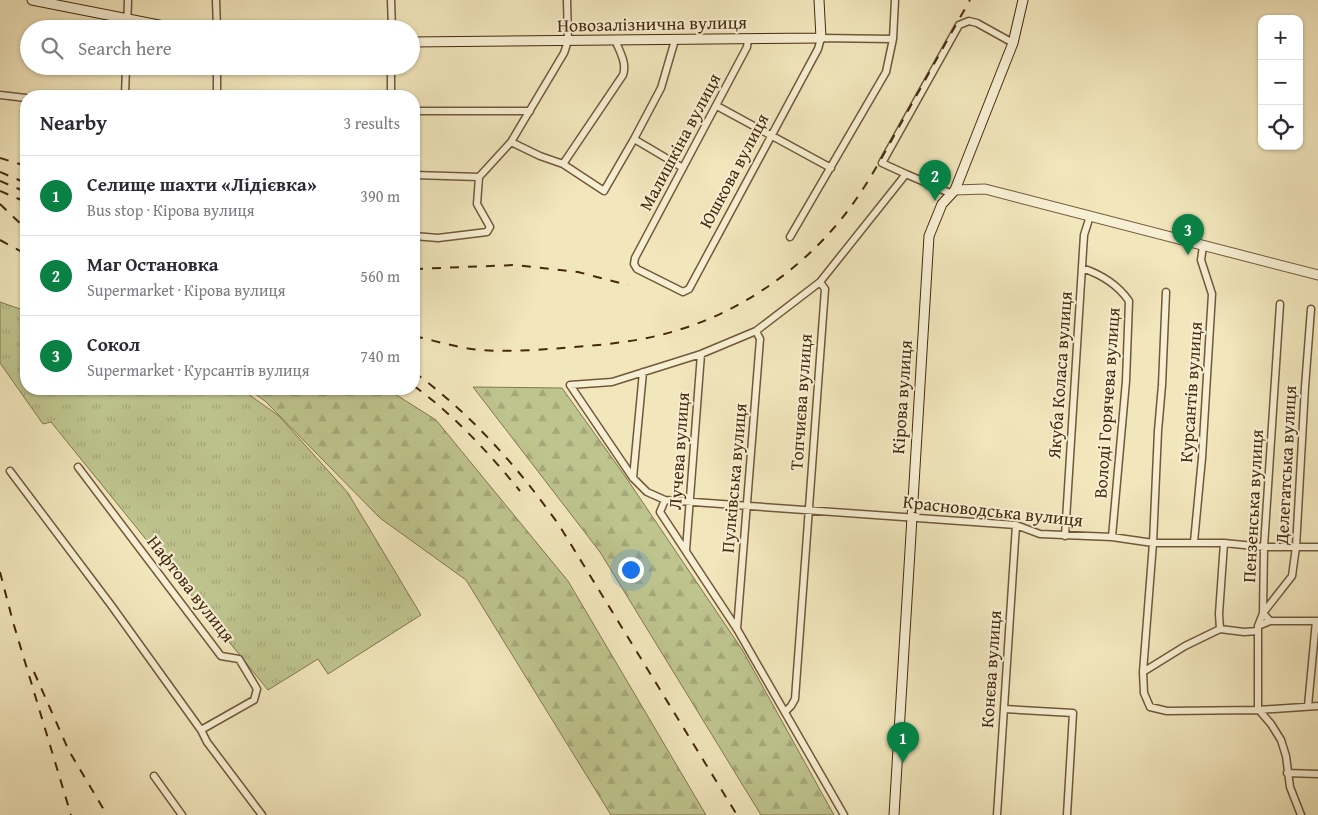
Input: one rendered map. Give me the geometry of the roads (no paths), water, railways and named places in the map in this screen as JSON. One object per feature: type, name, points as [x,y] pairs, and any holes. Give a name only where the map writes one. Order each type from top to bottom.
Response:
[{"type":"main road","points":[[32,0],[137,20]]},
{"type":"main road","name":"Юшкова вулиця","points":[[819,0],[821,38]]},
{"type":"main road","name":"Кірова вулиця","points":[[894,815],[929,236],[942,204],[954,192],[1013,43],[1023,0]]},
{"type":"main road","name":"Новозалізнична вулиця","points":[[420,42],[821,38]]},
{"type":"main road","points":[[954,192],[985,189],[1318,275]]},
{"type":"street","points":[[128,0],[128,18]]},
{"type":"street","points":[[216,0],[217,20]]},
{"type":"street","points":[[391,0],[392,20]]},
{"type":"street","points":[[420,236],[438,238],[487,232],[490,227],[477,204],[479,177],[511,142],[564,53],[568,41],[567,0]]},
{"type":"street","points":[[790,236],[886,72],[893,39],[895,0]]},
{"type":"street","points":[[954,192],[882,163],[959,25],[970,21],[977,23],[1013,43]]},
{"type":"street","name":"Новозалізнична вулиця","points":[[821,38],[893,39]]},
{"type":"street","name":"Юшкова вулиця","points":[[635,258],[634,264],[637,269],[680,292],[687,292],[818,49],[821,38]]},
{"type":"street","name":"Малишкіна вулиця","points":[[635,258],[717,106],[747,47],[748,39]]},
{"type":"street","points":[[563,164],[623,75],[624,61],[615,40]]},
{"type":"street","points":[[511,142],[540,156],[563,164],[604,191],[661,88],[675,40]]},
{"type":"street","points":[[125,90],[126,75]]},
{"type":"street","points":[[217,75],[217,90]]},
{"type":"street","points":[[391,75],[391,90]]},
{"type":"street","points":[[0,95],[20,97]]},
{"type":"street","points":[[717,106],[830,168]]},
{"type":"street","points":[[420,111],[530,110]]},
{"type":"street","points":[[634,139],[683,168]]},
{"type":"street","points":[[844,815],[786,711],[737,629],[660,512],[665,500],[647,492],[633,478],[570,385],[612,382],[701,354],[756,331],[820,282],[906,174]]},
{"type":"street","points":[[420,175],[479,177]]},
{"type":"street","name":"Якуба Коласа вулиця","points":[[1065,536],[1084,236],[1090,216]]},
{"type":"street","name":"Курсантів вулиця","points":[[1194,542],[1202,458],[1212,296],[1201,260],[1203,246]]},
{"type":"street","name":"Володі Горячева вулиця","points":[[1082,268],[1114,284],[1123,291],[1129,301],[1126,381],[1112,537]]},
{"type":"street","name":"Топчиєва вулиця","points":[[786,711],[795,699],[825,289],[820,282]]},
{"type":"street","points":[[1166,292],[1144,693],[1150,707],[1167,711],[1258,710],[1318,706]]},
{"type":"street","name":"Пензенська вулиця","points":[[1258,710],[1258,629],[1263,613],[1264,547],[1280,304]]},
{"type":"street","name":"Делегатська вулиця","points":[[1263,613],[1292,576],[1296,547],[1311,309]]},
{"type":"street","name":"Пулківська вулиця","points":[[737,629],[760,339],[756,331]]},
{"type":"street","name":"Лучева вулиця","points":[[686,551],[701,354]]},
{"type":"street","points":[[633,478],[643,372]]},
{"type":"street","name":"Нафтова вулиця","points":[[78,467],[221,656],[239,659],[257,689],[254,700],[202,730]]},
{"type":"street","points":[[10,471],[111,604],[202,730],[207,742],[262,815]]},
{"type":"street","name":"Красноводська вулиця","points":[[665,500],[1016,525],[1040,534],[1112,537],[1153,543],[1194,542],[1264,547],[1318,547]]},
{"type":"street","name":"Конєва вулиця","points":[[997,815],[1016,525]]},
{"type":"street","points":[[1220,629],[1219,614],[1224,543]]},
{"type":"street","points":[[1263,613],[1270,621]]},
{"type":"street","points":[[1144,672],[1186,646],[1220,629],[1244,632],[1258,629],[1270,621],[1317,621],[1308,706]]},
{"type":"street","points":[[1004,709],[1073,714],[1067,815]]},
{"type":"street","points":[[1258,710],[1271,724],[1281,740],[1295,804],[1301,815]]},
{"type":"street","points":[[1287,773],[1318,774]]},
{"type":"street","points":[[154,776],[182,815]]},
{"type":"railway","points":[[420,337],[463,348],[490,351],[620,343],[661,335],[697,324],[740,304],[799,263],[832,230],[852,206],[877,166],[970,0]]},
{"type":"railway","points":[[0,158],[20,164]]},
{"type":"railway","points":[[0,172],[20,180]]},
{"type":"railway","points":[[0,181],[20,189]]},
{"type":"railway","points":[[0,191],[20,199]]},
{"type":"railway","points":[[0,204],[20,223]]},
{"type":"railway","points":[[0,240],[20,251]]},
{"type":"railway","points":[[420,269],[515,265],[578,272],[628,285]]},
{"type":"railway","points":[[420,377],[455,406],[492,442],[527,482],[559,525],[737,815]]},
{"type":"railway","points":[[420,390],[470,435],[520,491]]},
{"type":"railway","points":[[0,572],[13,622],[71,815]]},
{"type":"railway","points":[[34,672],[69,751],[107,815]]},
{"type":"place","name":"Маг Остановка","points":[[935,201]]},
{"type":"place","name":"Сокол","points":[[1188,255]]},
{"type":"place","name":"Селище шахти «Лідієвка»","points":[[903,763]]}]
